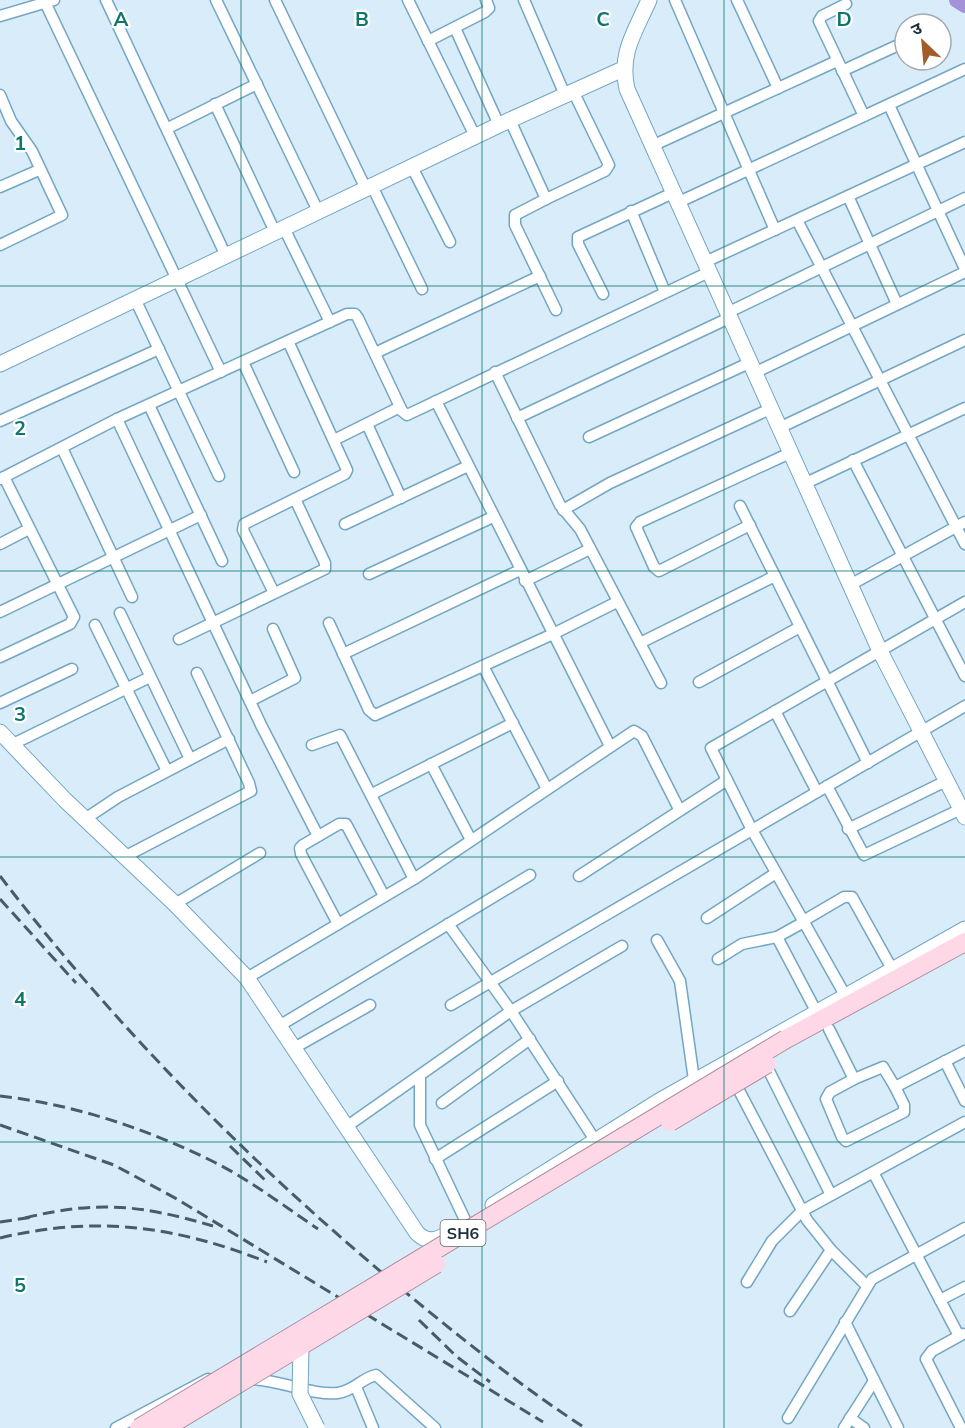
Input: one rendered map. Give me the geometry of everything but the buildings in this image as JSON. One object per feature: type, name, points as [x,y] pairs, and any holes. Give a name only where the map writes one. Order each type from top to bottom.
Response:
[{"type":"main road","name":"SH6","points":[[139,1428],[965,942]]},
{"type":"main road","name":"SH6","points":[[165,1428],[301,1347],[789,1044],[829,1029],[965,955]]},
{"type":"street","points":[[106,0],[168,128],[226,256]]},
{"type":"street","points":[[216,0],[318,211]]},
{"type":"street","points":[[275,0],[422,289]]},
{"type":"street","points":[[408,0],[475,136]]},
{"type":"street","points":[[428,41],[488,10],[486,0]]},
{"type":"street","points":[[524,0],[569,93],[609,165],[604,171],[519,212],[514,219],[556,310]]},
{"type":"street","points":[[649,0],[629,45],[623,69],[627,89],[880,651],[963,813],[867,855],[861,854],[827,786]]},
{"type":"street","points":[[675,0],[775,230]]},
{"type":"street","points":[[737,0],[778,88]]},
{"type":"street","points":[[0,16],[48,1],[221,372]]},
{"type":"street","points":[[846,4],[822,16],[819,21],[864,116]]},
{"type":"street","points":[[455,28],[546,199]]},
{"type":"street","points":[[654,145],[778,88],[893,46]]},
{"type":"street","points":[[0,364],[504,122],[623,69]]},
{"type":"street","points":[[603,294],[577,240],[581,234],[631,211],[677,197],[750,169],[965,69]]},
{"type":"street","points":[[168,128],[257,84]]},
{"type":"street","points":[[0,95],[11,121],[32,151],[62,217],[0,245]]},
{"type":"street","points":[[215,104],[330,322]]},
{"type":"street","points":[[589,437],[852,326],[965,270],[888,105]]},
{"type":"street","points":[[0,657],[73,621],[72,611],[2,478],[117,419],[347,314],[355,314],[400,408],[407,416],[665,292],[775,230],[965,142]]},
{"type":"street","points":[[412,167],[450,242]]},
{"type":"street","points":[[0,187],[39,170]]},
{"type":"street","points":[[848,196],[897,304]]},
{"type":"street","points":[[517,418],[965,198]]},
{"type":"street","points":[[631,211],[665,292]]},
{"type":"street","points":[[797,220],[909,434],[961,524],[965,544]]},
{"type":"street","points":[[375,353],[540,276]]},
{"type":"street","points":[[135,299],[219,476]]},
{"type":"street","points":[[779,428],[965,340]]},
{"type":"street","points":[[274,593],[243,526],[247,521],[347,472],[347,466],[288,341]]},
{"type":"street","points":[[0,421],[159,349]]},
{"type":"street","points":[[243,362],[294,472]]},
{"type":"street","points":[[495,372],[563,510],[576,523],[661,683]]},
{"type":"street","points":[[436,401],[610,746]]},
{"type":"street","points":[[149,405],[222,561]]},
{"type":"street","points":[[334,440],[400,408]]},
{"type":"street","points":[[563,510],[610,483],[770,409]]},
{"type":"street","points":[[804,484],[964,409]]},
{"type":"street","points":[[117,419],[250,701],[318,836]]},
{"type":"street","points":[[367,424],[401,498]]},
{"type":"street","points":[[62,448],[132,597]]},
{"type":"street","points":[[750,525],[659,571],[654,567],[636,527],[640,522],[790,453]]},
{"type":"street","points":[[852,460],[965,676]]},
{"type":"street","points":[[345,524],[468,466]]},
{"type":"street","points":[[179,639],[322,572],[326,567],[295,499]]},
{"type":"street","points":[[740,506],[868,763]]},
{"type":"street","points":[[0,612],[201,514]]},
{"type":"street","points":[[369,574],[493,517]]},
{"type":"street","points":[[850,585],[961,524]]},
{"type":"street","points":[[0,544],[29,529]]},
{"type":"street","points":[[343,654],[590,549]]},
{"type":"street","points":[[640,643],[775,576]]},
{"type":"street","points":[[329,623],[369,710],[375,715],[553,634],[617,602]]},
{"type":"street","points":[[845,995],[752,830],[712,752],[712,746],[965,602]]},
{"type":"street","points":[[120,613],[190,759]]},
{"type":"street","points":[[95,625],[167,771]]},
{"type":"street","points":[[699,682],[800,627]]},
{"type":"street","points":[[250,701],[295,678],[273,629]]},
{"type":"street","points":[[483,666],[547,789]]},
{"type":"street","points":[[0,703],[72,669]]},
{"type":"street","points":[[126,856],[251,791],[197,673]]},
{"type":"street","points":[[11,745],[150,677]]},
{"type":"street","points":[[451,1005],[965,706]]},
{"type":"street","points":[[775,711],[817,792]]},
{"type":"street","points":[[372,794],[513,723]]},
{"type":"street","points":[[0,732],[247,978],[422,1238],[434,1240],[466,1222],[694,1080],[965,929]]},
{"type":"street","points":[[247,978],[414,879],[631,732],[638,732],[679,809]]},
{"type":"street","points":[[312,745],[340,735],[414,879]]},
{"type":"street","points":[[85,819],[118,797],[229,739]]},
{"type":"street","points":[[431,764],[471,840]]},
{"type":"street","points":[[579,876],[727,780]]},
{"type":"street","points":[[848,828],[946,781]]},
{"type":"street","points":[[338,924],[300,851],[303,845],[339,824],[346,824],[384,896]]},
{"type":"street","points":[[175,904],[260,853]]},
{"type":"street","points":[[707,918],[776,873]]},
{"type":"street","points":[[279,1026],[530,875]]},
{"type":"street","points":[[718,959],[742,944],[777,936],[844,897],[852,897],[892,969]]},
{"type":"street","points":[[448,924],[511,1011],[595,1140]]},
{"type":"street","points":[[777,936],[816,1011]]},
{"type":"street","points":[[657,940],[680,981],[694,1080]]},
{"type":"street","points":[[346,1127],[511,1011],[622,946]]},
{"type":"street","points":[[294,1048],[370,1005]]},
{"type":"street","points":[[829,1029],[854,1079]]},
{"type":"street","points":[[442,1103],[530,1039]]},
{"type":"street","points":[[755,1045],[831,1195]]},
{"type":"street","points":[[895,1087],[965,1051]]},
{"type":"street","points":[[945,1061],[965,1101]]},
{"type":"street","points":[[724,1063],[802,1211],[831,1250],[867,1286]]},
{"type":"street","points":[[880,1066],[888,1071],[904,1105],[904,1112],[846,1141],[842,1137],[826,1099],[830,1092],[854,1079],[880,1066]]},
{"type":"street","points":[[420,1076],[420,1125],[466,1222]]},
{"type":"street","points":[[435,1159],[558,1082]]},
{"type":"street","points":[[747,1282],[772,1241],[802,1211],[874,1174],[965,1122]]},
{"type":"street","points":[[874,1174],[940,1300],[962,1335],[932,1351],[926,1359],[961,1428]]},
{"type":"street","points":[[788,1418],[867,1286],[878,1275],[965,1228]]},
{"type":"street","points":[[790,1311],[831,1250]]},
{"type":"street","points":[[940,1300],[965,1287]]},
{"type":"street","points":[[845,1322],[898,1428]]},
{"type":"street","points":[[301,1347],[300,1394],[317,1428]]},
{"type":"street","points":[[116,1428],[210,1378],[273,1380],[335,1393],[356,1387],[370,1376],[380,1377],[435,1428]]},
{"type":"street","points":[[844,1428],[874,1381]]},
{"type":"street","points":[[356,1387],[373,1428]]},
{"type":"street","points":[[850,1418],[864,1428]]},
{"type":"waterway","points":[[957,0],[965,5]]},
{"type":"railway","points":[[0,876],[45,933],[140,1043],[242,1146],[349,1244],[426,1309],[515,1379],[585,1428]]},
{"type":"railway","points":[[0,899],[76,983]]},
{"type":"railway","points":[[0,1096],[82,1112],[163,1139],[241,1177],[318,1229]]},
{"type":"railway","points":[[0,1125],[114,1165],[177,1199],[543,1422]]},
{"type":"railway","points":[[230,1146],[267,1182]]},
{"type":"railway","points":[[25,1218],[75,1209],[119,1207],[164,1213],[213,1226]]},
{"type":"railway","points":[[0,1222],[33,1217]]},
{"type":"railway","points":[[0,1238],[69,1227],[135,1228],[200,1240],[267,1262]]},
{"type":"railway","points":[[419,1320],[456,1356],[490,1382]]}]
